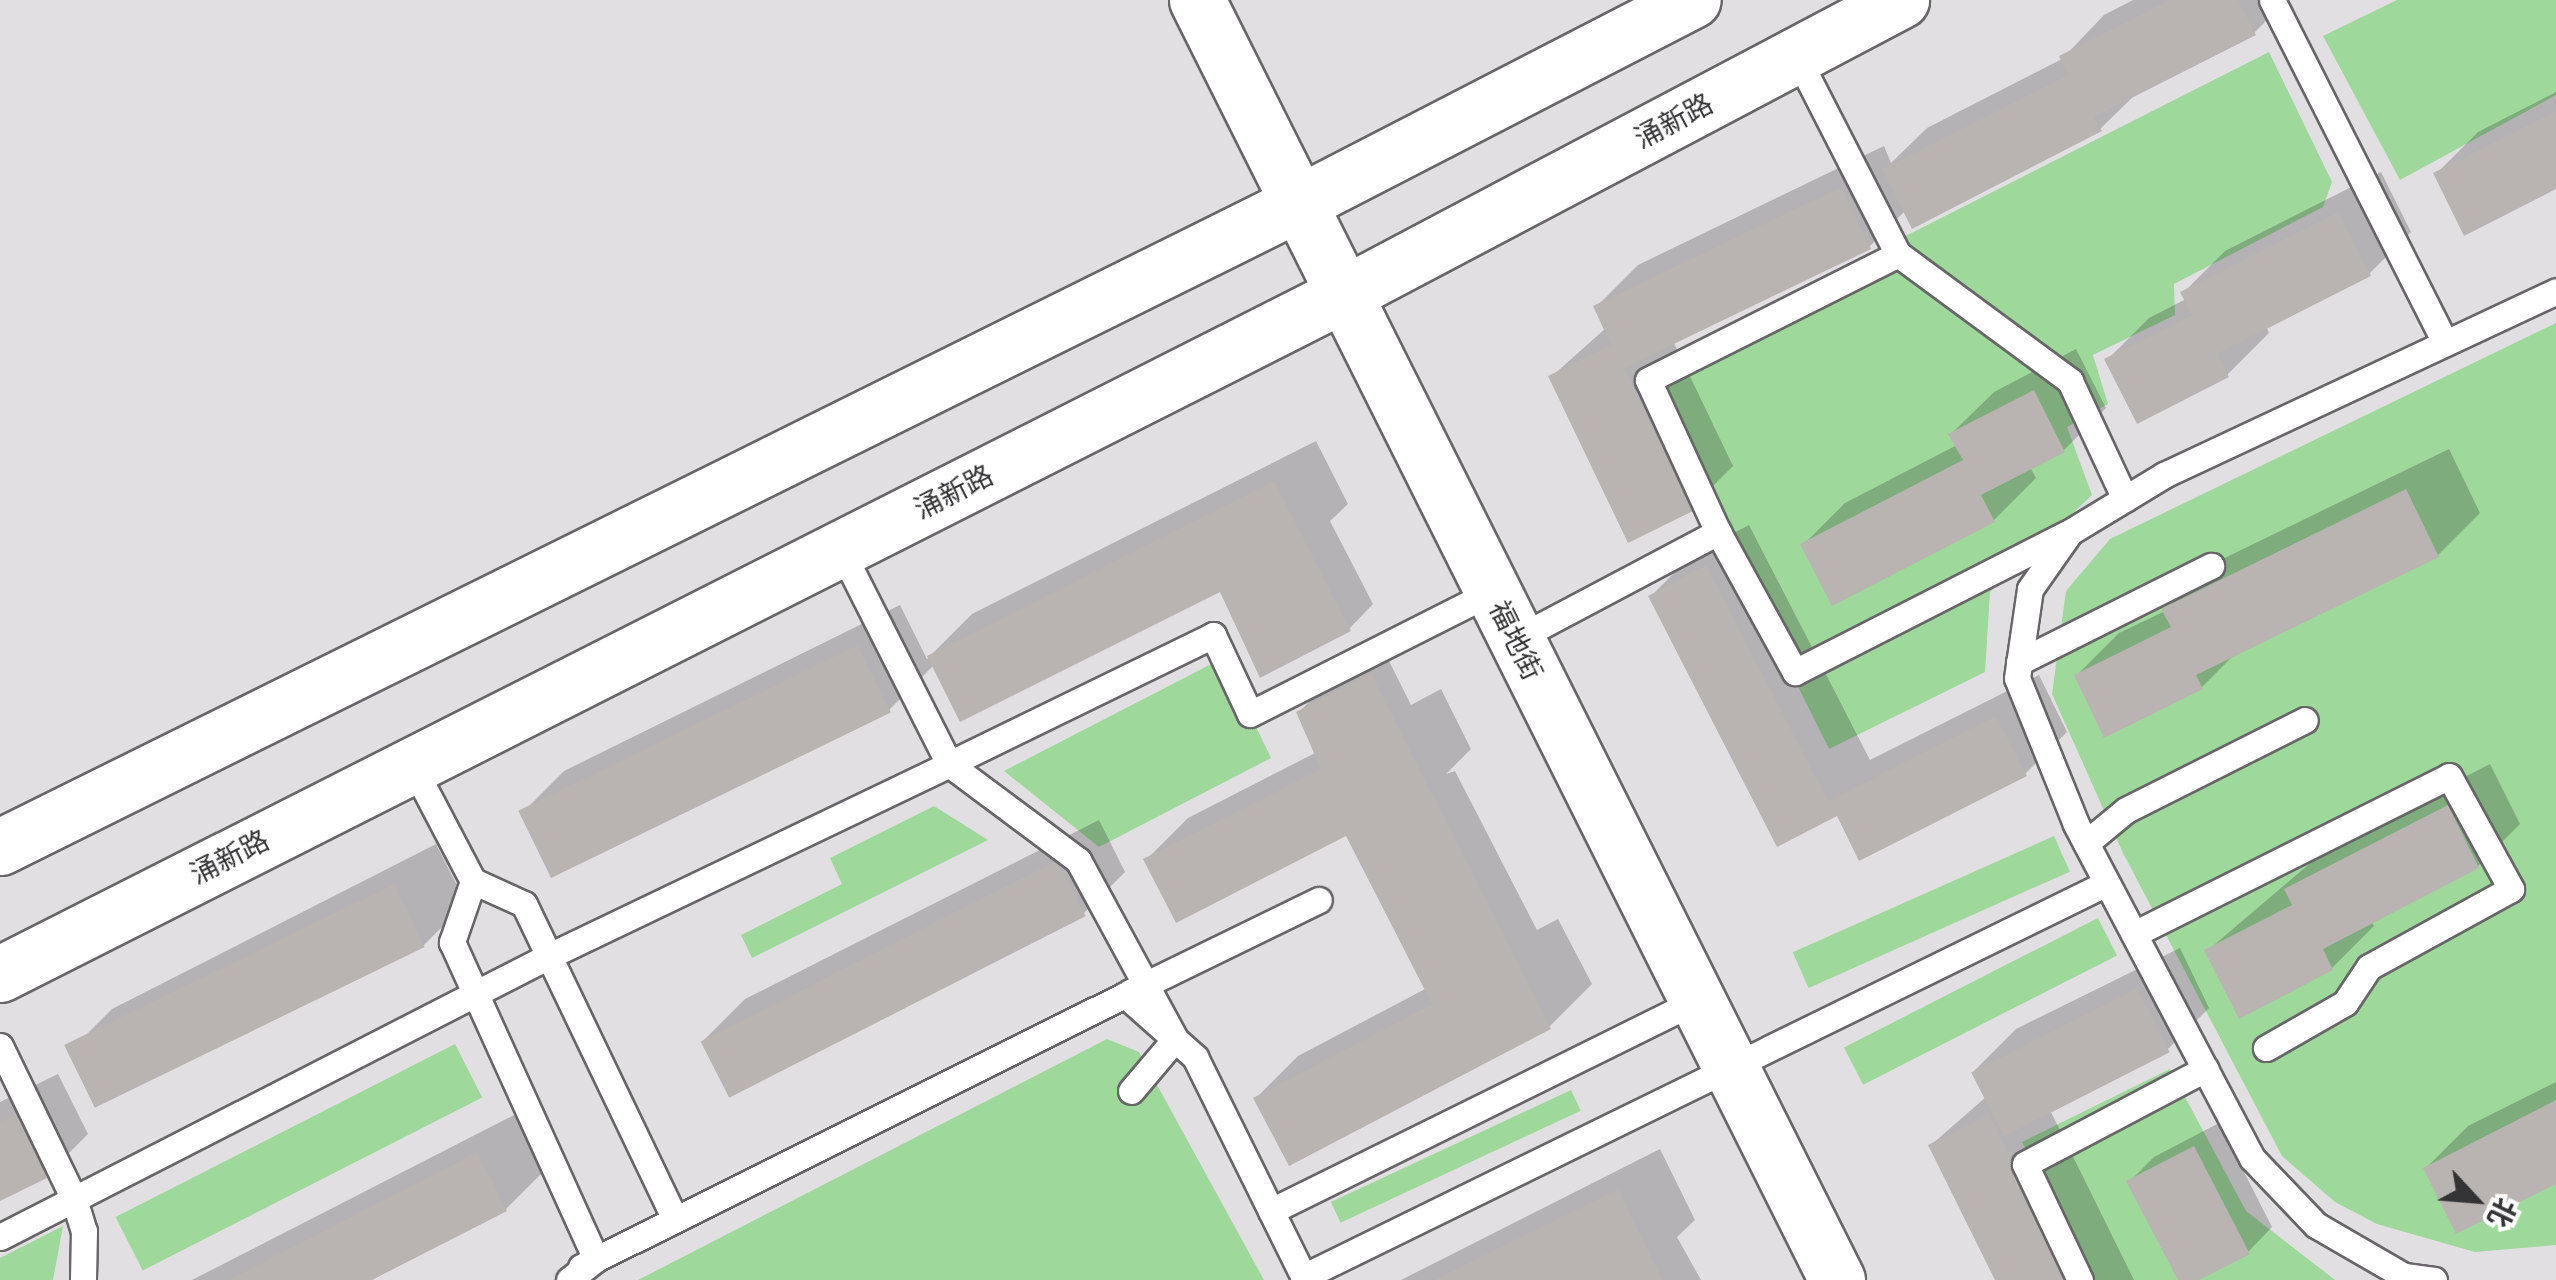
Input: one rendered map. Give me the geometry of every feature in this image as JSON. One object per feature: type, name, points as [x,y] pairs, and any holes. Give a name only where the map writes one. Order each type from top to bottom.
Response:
[{"type":"street","name":"福地街","points":[[1197,0],[1837,1280]]},
{"type":"street","points":[[0,847],[1299,204],[1693,0]]},
{"type":"street","name":"涌新路","points":[[0,974],[1344,294],[1901,0]]},
{"type":"lane","points":[[2272,0],[2445,343]]},
{"type":"lane","points":[[1796,56],[1898,254],[2070,381],[2125,499]]},
{"type":"lane","points":[[1898,254],[1648,380],[1718,532],[1795,672],[2070,532],[2125,499],[2556,291]]},
{"type":"lane","points":[[0,1236],[475,992],[1213,635],[1250,714],[1718,532]]},
{"type":"lane","points":[[2070,532],[2030,589],[2017,678],[2086,843],[2252,1158],[2316,1225],[2404,1276],[2434,1280]]},
{"type":"lane","points":[[840,548],[949,764],[1078,860],[1175,1039]]},
{"type":"lane","points":[[2019,662],[2211,566]]},
{"type":"lane","points":[[2086,843],[2126,810],[2305,720]]},
{"type":"lane","points":[[411,763],[473,882],[524,904],[676,1219]]},
{"type":"lane","points":[[2134,934],[2449,776],[2511,890],[2369,967],[2345,1003],[2266,1048]]},
{"type":"lane","points":[[473,882],[452,942],[596,1259]]},
{"type":"lane","points":[[1125,994],[1195,1056],[1304,1278],[2107,883]]},
{"type":"lane","points":[[553,1280],[1319,900]]},
{"type":"lane","points":[[1271,1211],[1697,1000]]},
{"type":"lane","points":[[1130,1092],[1175,1039]]},
{"type":"lane","points":[[0,1046],[74,1199],[84,1231],[84,1280]]},
{"type":"lane","points":[[2080,1280],[2025,1164],[2205,1069]]},
{"type":"lane","points":[[569,1280],[596,1259]]},
{"type":"green space","points":[[2397,0],[2556,0],[2556,95],[2400,180],[2323,36]]},
{"type":"green space","points":[[2269,52],[2332,182],[2323,207],[2174,284],[2175,315],[2093,355],[2108,404],[2067,427],[2092,495],[1990,592],[1985,672],[1829,749],[1641,370]]},
{"type":"green space","points":[[2556,323],[2556,1245],[2475,1252],[2377,1224],[2335,1202],[2282,1156],[2123,853],[2052,694],[2066,591],[2110,539]]},
{"type":"green space","points":[[1223,658],[1271,758],[1099,847],[1004,771]]},
{"type":"green space","points":[[934,806],[988,840],[752,958],[741,935],[842,884],[830,858]]},
{"type":"green space","points":[[2054,836],[2070,872],[1809,988],[1793,952]]},
{"type":"green space","points":[[2098,918],[2117,955],[1863,1085],[1844,1047]]},
{"type":"green space","points":[[1107,1039],[1139,1052],[1264,1280],[638,1280]]},
{"type":"green space","points":[[455,1044],[482,1097],[143,1270],[116,1217]]},
{"type":"green space","points":[[2170,1069],[2246,1211],[2335,1280],[2093,1280],[2022,1142]]},
{"type":"green space","points":[[1571,1090],[1581,1111],[1341,1223],[1331,1202]]},
{"type":"green space","points":[[63,1226],[53,1280],[0,1280],[0,1258]]},
{"type":"building","points":[[2169,0],[2238,0],[2256,35],[2094,117],[2102,131],[1912,229],[1882,169],[2068,75],[2059,56]]},
{"type":"building","points":[[2556,111],[2556,189],[2464,236],[2433,173]]},
{"type":"building","points":[[1841,187],[1871,249],[1624,368],[1693,511],[1628,543],[1548,376],[1611,345],[1593,306]]},
{"type":"building","points":[[2338,212],[2371,276],[2217,354],[2229,377],[2137,424],[2104,359],[2192,315],[2180,292]]},
{"type":"building","points":[[2034,390],[2065,452],[1981,495],[1995,522],[1832,606],[1800,544],[1963,460],[1948,434]]},
{"type":"building","points":[[1274,481],[1351,631],[1260,678],[1220,592],[960,722],[927,656]]},
{"type":"building","points":[[2406,489],[2439,557],[2196,675],[2203,689],[2104,738],[2074,675],[2171,627],[2161,609]]},
{"type":"building","points":[[1706,565],[1828,801],[1996,716],[2027,776],[1859,861],[1837,816],[1777,847],[1648,596]]},
{"type":"building","points":[[858,645],[891,712],[551,878],[518,811]]},
{"type":"building","points":[[1371,673],[1551,1029],[1289,1166],[1253,1098],[1432,1004],[1346,836],[1176,923],[1143,859],[1321,769],[1296,712]]},
{"type":"building","points":[[2448,805],[2479,868],[2323,949],[2333,970],[2239,1019],[2204,950],[2292,905],[2284,889]]},
{"type":"building","points":[[1057,860],[1086,916],[729,1098],[701,1042]]},
{"type":"building","points":[[394,884],[425,947],[95,1108],[64,1045]]},
{"type":"building","points":[[2137,988],[2170,1052],[2004,1137],[1971,1072]]},
{"type":"building","points":[[2556,1100],[2556,1184],[2456,1234],[2423,1168]]},
{"type":"building","points":[[16,1114],[47,1178],[0,1201],[0,1122]]},
{"type":"building","points":[[1989,1114],[2071,1280],[1995,1280],[1928,1145]]},
{"type":"building","points":[[2194,1146],[2250,1254],[2199,1280],[2178,1280],[2126,1181]]},
{"type":"building","points":[[477,1152],[507,1211],[372,1280],[228,1280]]},
{"type":"building","points":[[1618,1189],[1663,1280],[1434,1280]]}]
